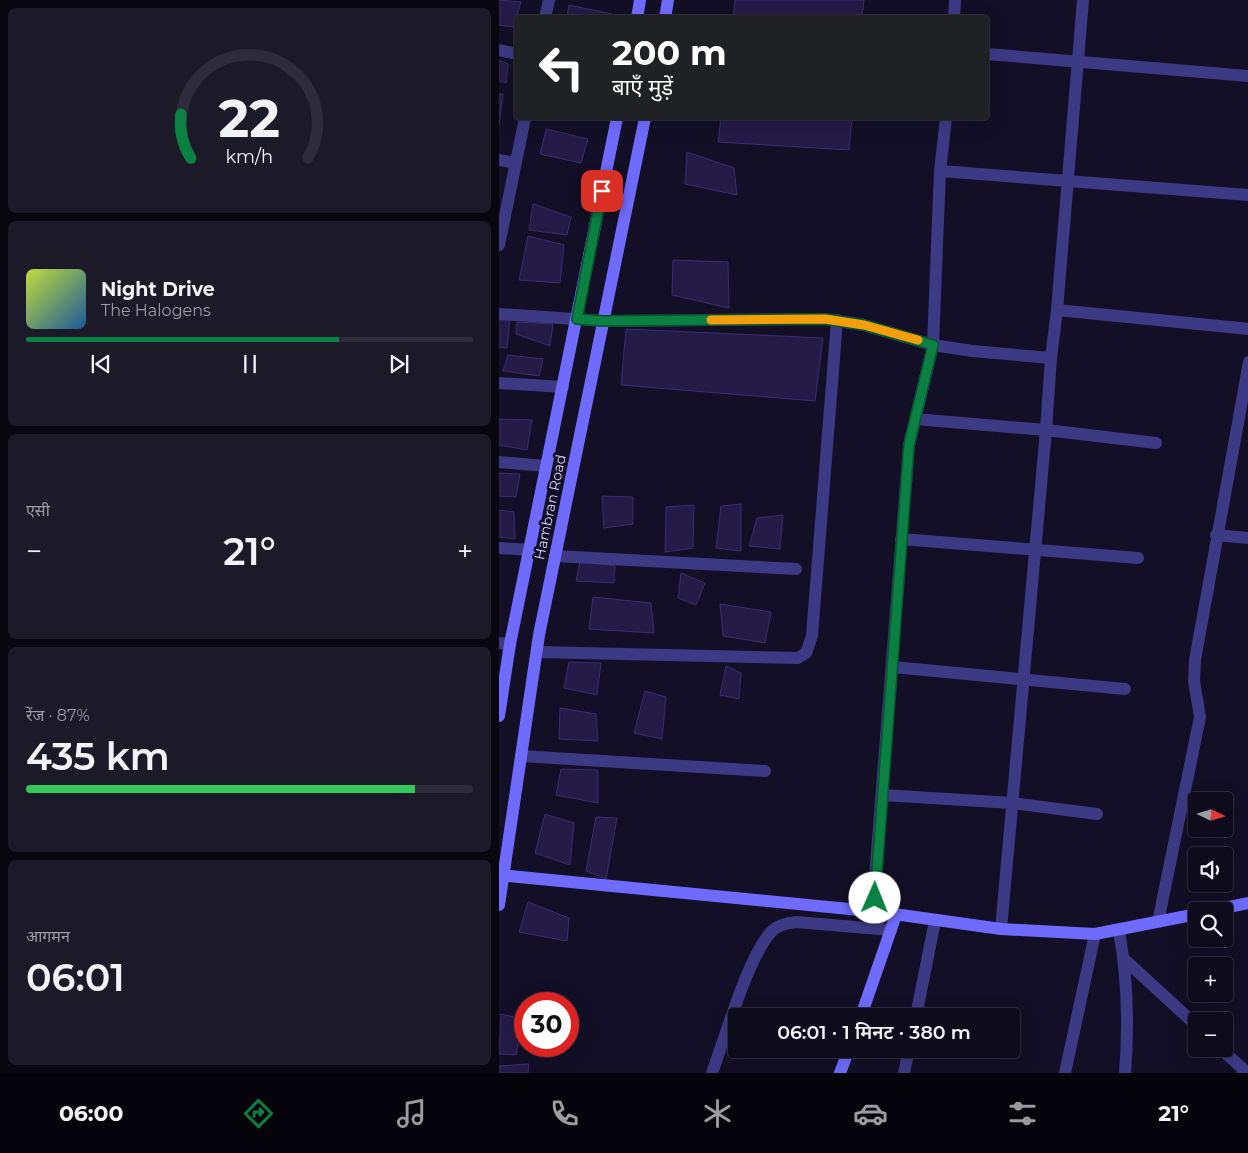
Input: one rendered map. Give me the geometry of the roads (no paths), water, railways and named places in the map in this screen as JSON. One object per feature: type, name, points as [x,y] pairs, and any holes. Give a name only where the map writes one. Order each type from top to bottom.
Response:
[{"type":"main road","points":[[638,15],[640,0]]},
{"type":"main road","points":[[666,15],[668,0]]},
{"type":"main road","name":"Hambran Road","points":[[499,716],[505,644],[529,550],[617,120]]},
{"type":"main road","name":"Hambran Road","points":[[499,905],[501,876],[537,652],[645,120]]},
{"type":"main road","points":[[501,876],[881,912],[935,922],[1095,934],[1119,931],[1188,916]]},
{"type":"main road","points":[[1233,906],[1248,903]]},
{"type":"main road","points":[[864,1008],[896,915]]},
{"type":"main road","points":[[840,1073],[846,1058]]},
{"type":"street","points":[[546,15],[549,0]]},
{"type":"street","points":[[954,15],[955,0]]},
{"type":"street","points":[[1001,928],[1051,358],[1069,181],[1083,0]]},
{"type":"street","points":[[499,50],[514,53]]},
{"type":"street","points":[[989,54],[1248,76]]},
{"type":"street","points":[[499,246],[525,120]]},
{"type":"street","points":[[881,912],[874,890],[893,667],[901,538],[909,445],[933,345],[940,171],[945,120]]},
{"type":"street","points":[[499,160],[516,163]]},
{"type":"street","points":[[940,171],[1248,194]]},
{"type":"street","points":[[1057,310],[1248,328]]},
{"type":"street","points":[[499,314],[603,321],[837,320],[864,325],[933,345],[972,351],[1051,358]]},
{"type":"street","points":[[537,652],[798,658],[806,653],[812,636],[837,320]]},
{"type":"street","points":[[1157,922],[1200,716],[1194,668],[1216,534],[1248,362]]},
{"type":"street","points":[[499,383],[563,387]]},
{"type":"street","points":[[915,419],[1046,430],[1156,444]]},
{"type":"street","points":[[499,462],[546,466]]},
{"type":"street","points":[[1216,534],[1248,538]]},
{"type":"street","points":[[901,538],[1035,551],[1138,558]]},
{"type":"street","points":[[499,548],[529,550]]},
{"type":"street","points":[[555,556],[796,569]]},
{"type":"street","points":[[893,667],[1125,689]]},
{"type":"street","points":[[521,756],[765,770]]},
{"type":"street","points":[[883,796],[1012,803],[1097,814]]},
{"type":"street","points":[[712,1073],[747,977],[762,946],[772,931],[783,924],[796,922],[891,930]]},
{"type":"street","points":[[918,1008],[935,922]]},
{"type":"street","points":[[1119,931],[1124,959],[1129,1023],[1125,1073]]},
{"type":"street","points":[[1065,1073],[1095,934]]},
{"type":"street","points":[[1124,959],[1188,1018]]},
{"type":"street","points":[[1229,1057],[1245,1072]]},
{"type":"street","points":[[904,1073],[907,1058]]}]
